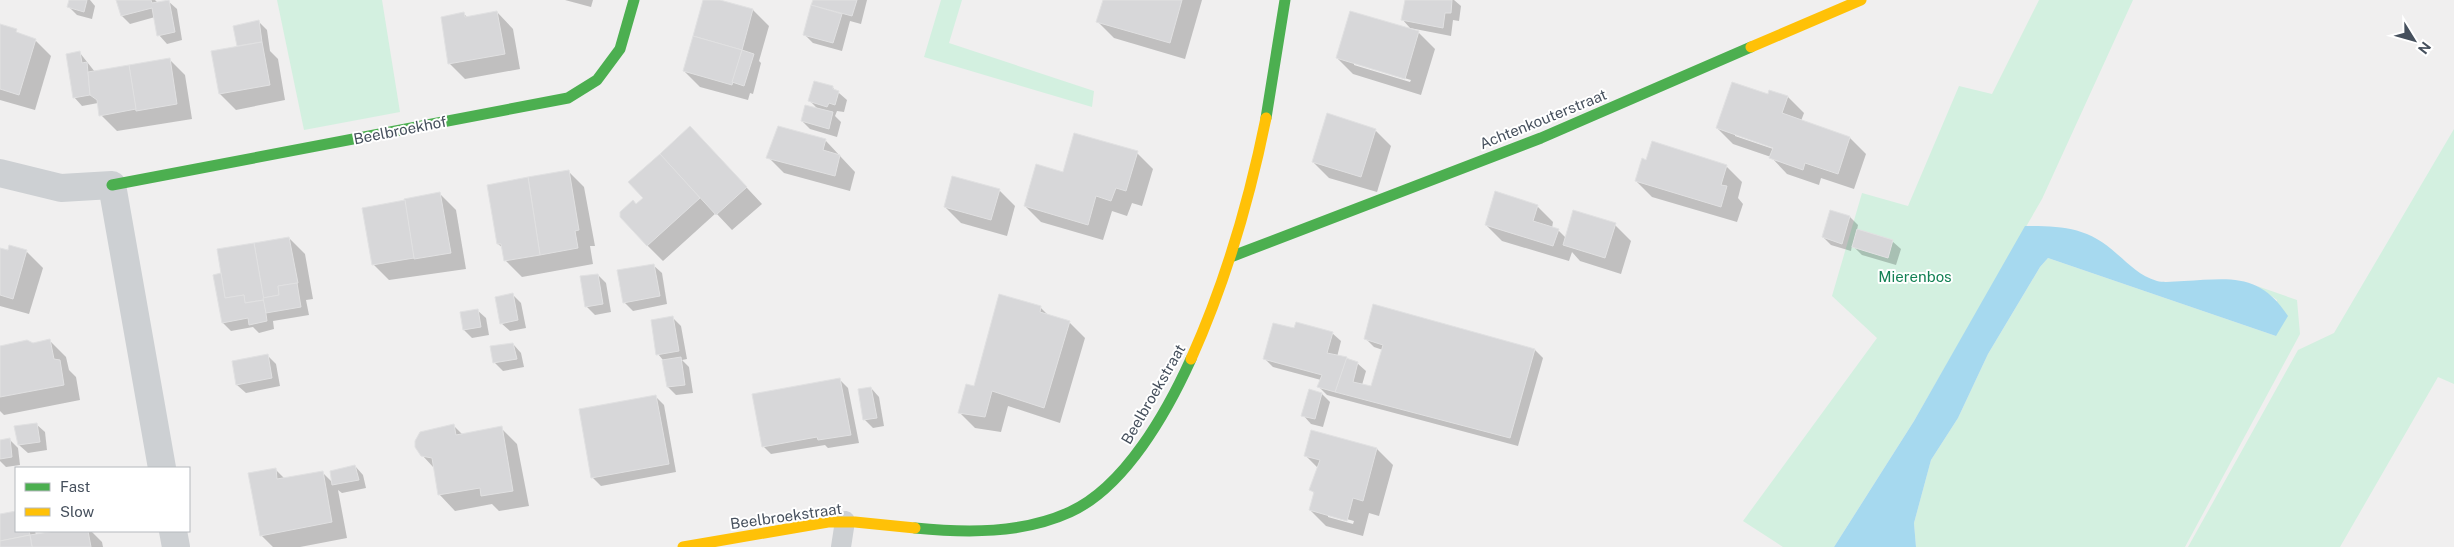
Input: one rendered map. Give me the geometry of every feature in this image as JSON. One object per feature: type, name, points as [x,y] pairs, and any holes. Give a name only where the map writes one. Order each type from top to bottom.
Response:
[{"type":"street","name":"Beelbroekhof","points":[[0,173],[61,188],[112,185],[568,98],[597,80],[620,49],[634,0]]},
{"type":"street","name":"Beelbroekstraat","points":[[683,547],[844,521],[924,534],[1025,526],[1076,510],[1101,494],[1143,445],[1181,381],[1204,332],[1233,256],[1256,174],[1270,109],[1285,0]]},
{"type":"street","name":"Achtenkouterstraat","points":[[1233,256],[1541,138],[1861,0]]},
{"type":"street","points":[[112,185],[162,467]]},
{"type":"street","points":[[173,532],[176,547]]},
{"type":"lane","points":[[841,547],[844,521]]},
{"type":"green space","points":[[277,0],[382,0],[400,112],[304,130]]},
{"type":"green space","points":[[941,0],[962,0],[949,43],[1094,91],[1092,107],[924,57]]},
{"type":"green space","name":"Mierenbos","points":[[2039,0],[2133,0],[2042,199],[1914,421],[1834,547],[1783,547],[1743,521],[1877,338],[1832,296],[1862,193],[1908,206],[1959,86],[1992,94]]},
{"type":"green space","points":[[2454,129],[2454,384],[2438,377],[2340,547],[2188,547],[2298,350],[2334,333]]},
{"type":"green space","points":[[2048,258],[2276,336],[2277,300],[2257,286],[2297,300],[2300,334],[2185,547],[1916,547],[1914,523],[1931,460],[1958,418],[1988,354],[2040,267]]},
{"type":"water","points":[[2025,226],[2063,228],[2085,233],[2106,245],[2140,273],[2157,281],[2216,279],[2242,281],[2254,285],[2266,292],[2277,302],[2288,316],[2276,336],[2048,258],[2040,267],[1988,354],[1958,418],[1931,460],[1914,523],[1916,547],[1834,547],[1914,421]]},
{"type":"building","points":[[69,0],[87,0],[84,12],[67,7]]},
{"type":"building","points":[[116,0],[151,0],[152,3],[169,0],[175,32],[157,36],[152,8],[121,16]]},
{"type":"building","points":[[703,0],[720,0],[753,9],[742,50],[693,36]]},
{"type":"building","points":[[813,0],[857,0],[852,16],[811,5]]},
{"type":"building","points":[[1103,0],[1182,0],[1170,43],[1096,22]]},
{"type":"building","points":[[1405,0],[1452,0],[1451,13],[1445,13],[1443,28],[1401,20]]},
{"type":"building","points":[[811,5],[842,14],[833,43],[803,35]]},
{"type":"building","points":[[497,11],[505,54],[448,64],[441,17],[464,12],[465,17]]},
{"type":"building","points":[[1350,11],[1419,31],[1405,79],[1336,58]]},
{"type":"building","points":[[259,20],[262,42],[237,46],[233,26]]},
{"type":"building","points":[[0,24],[17,29],[16,32],[36,39],[19,95],[0,89]]},
{"type":"building","points":[[693,36],[742,50],[732,85],[683,71]]},
{"type":"building","points":[[262,42],[270,85],[219,94],[211,51]]},
{"type":"building","points":[[742,50],[754,54],[744,86],[732,82]]},
{"type":"building","points":[[80,51],[82,63],[87,62],[90,95],[73,98],[66,54]]},
{"type":"building","points":[[170,58],[177,104],[136,111],[129,65]]},
{"type":"building","points":[[129,65],[136,109],[99,116],[97,100],[90,95],[88,72]]},
{"type":"building","points":[[814,81],[833,86],[833,89],[839,91],[835,105],[829,103],[827,107],[808,101]]},
{"type":"building","points":[[1732,82],[1768,94],[1769,90],[1788,96],[1782,113],[1850,137],[1838,174],[1805,163],[1803,170],[1769,158],[1773,148],[1716,128]]},
{"type":"building","points":[[805,105],[833,112],[829,129],[801,121]]},
{"type":"building","points":[[1327,113],[1376,129],[1361,177],[1312,162]]},
{"type":"building","points":[[690,126],[747,187],[716,215],[660,154]]},
{"type":"building","points":[[778,126],[826,139],[823,150],[840,155],[835,176],[766,158]]},
{"type":"building","points":[[1074,133],[1138,151],[1126,191],[1116,188],[1111,201],[1096,196],[1088,225],[1024,206],[1036,164],[1063,172]]},
{"type":"building","points":[[1652,141],[1727,165],[1721,185],[1727,186],[1721,207],[1635,181],[1642,158],[1646,160]]},
{"type":"building","points":[[660,154],[700,198],[647,246],[620,217],[620,212],[633,200],[636,204],[643,198],[628,182]]},
{"type":"building","points":[[569,170],[579,230],[575,231],[578,248],[540,255],[528,177]]},
{"type":"building","points":[[952,176],[1000,189],[991,220],[944,207]]},
{"type":"building","points":[[528,177],[540,255],[504,261],[501,244],[497,244],[487,185]]},
{"type":"building","points":[[1495,191],[1538,205],[1533,221],[1559,229],[1553,246],[1485,225]]},
{"type":"building","points":[[440,192],[451,253],[414,259],[404,199]]},
{"type":"building","points":[[405,200],[414,258],[372,265],[362,208]]},
{"type":"building","points":[[1573,210],[1616,223],[1605,258],[1563,245]]},
{"type":"building","points":[[1830,210],[1850,216],[1842,244],[1822,237]]},
{"type":"building","points":[[1857,229],[1893,240],[1888,258],[1852,247]]},
{"type":"building","points":[[289,237],[298,283],[278,286],[279,295],[263,298],[254,243]]},
{"type":"building","points":[[254,243],[264,300],[245,303],[244,295],[225,298],[217,249]]},
{"type":"building","points":[[9,245],[27,250],[13,299],[0,295],[0,248],[8,250]]},
{"type":"building","points":[[654,264],[660,296],[623,303],[617,270]]},
{"type":"building","points":[[221,273],[225,298],[244,295],[245,303],[264,300],[267,321],[249,325],[248,318],[222,323],[213,275]]},
{"type":"building","points":[[598,274],[603,304],[585,307],[580,276]]},
{"type":"building","points":[[297,283],[301,307],[266,313],[263,298],[279,295],[278,286]]},
{"type":"building","points":[[513,293],[518,320],[500,324],[495,297]]},
{"type":"building","points":[[999,294],[1041,306],[1040,312],[1070,321],[1044,408],[992,391],[985,417],[958,413],[966,384],[974,386]]},
{"type":"building","points":[[1373,304],[1535,349],[1510,438],[1335,392],[1346,358],[1358,362],[1353,382],[1371,386],[1383,345],[1364,339]]},
{"type":"building","points":[[478,309],[481,327],[463,330],[460,312]]},
{"type":"building","points":[[673,316],[679,351],[656,355],[651,320]]},
{"type":"building","points":[[1296,322],[1333,332],[1327,353],[1347,357],[1335,392],[1317,387],[1322,375],[1263,359],[1273,323],[1294,328]]},
{"type":"building","points":[[50,339],[54,359],[60,360],[64,385],[0,397],[0,346],[27,340],[33,343]]},
{"type":"building","points":[[513,343],[517,359],[493,363],[490,346]]},
{"type":"building","points":[[268,354],[272,378],[236,385],[232,361]]},
{"type":"building","points":[[681,357],[685,385],[667,387],[662,360]]},
{"type":"building","points":[[840,378],[851,435],[818,440],[817,437],[762,447],[752,394]]},
{"type":"building","points":[[871,387],[877,418],[863,420],[858,389]]},
{"type":"building","points":[[1309,389],[1322,393],[1315,419],[1301,416]]},
{"type":"building","points":[[656,395],[669,464],[591,478],[579,409]]},
{"type":"building","points":[[37,423],[40,442],[18,445],[14,426]]},
{"type":"building","points":[[454,424],[456,435],[502,426],[513,491],[481,496],[480,488],[438,495],[432,458],[421,456],[415,447],[415,441],[420,432]]},
{"type":"building","points":[[1311,430],[1377,448],[1363,501],[1353,498],[1347,521],[1309,510],[1314,492],[1309,490],[1320,460],[1304,456]]},
{"type":"building","points":[[10,438],[12,457],[0,459],[0,440]]},
{"type":"building","points":[[355,465],[359,480],[332,485],[330,471]]},
{"type":"building","points":[[276,468],[277,479],[323,471],[332,522],[260,536],[248,473]]},
{"type":"building","points":[[15,511],[15,532],[29,532],[30,535],[0,541],[0,514]]},
{"type":"building","points":[[49,532],[88,532],[91,547],[32,547],[30,535]]},
{"type":"building","points":[[30,535],[32,547],[0,547],[0,541]]},
{"type":"traffic: fast","points":[[112,185],[568,98],[597,80],[620,49],[634,0]]},
{"type":"traffic: fast","points":[[1266,118],[1285,0]]},
{"type":"traffic: fast","points":[[1233,256],[1541,138],[1751,47]]},
{"type":"traffic: fast","points":[[915,528],[954,531],[1013,528],[1052,519],[1070,512],[1090,500],[1109,485],[1142,446],[1170,402],[1191,359]]},
{"type":"traffic: slow","points":[[1751,47],[1861,0]]},
{"type":"traffic: slow","points":[[1191,359],[1226,271],[1244,211],[1266,118]]},
{"type":"traffic: slow","points":[[683,547],[828,522],[855,522],[915,528]]}]
